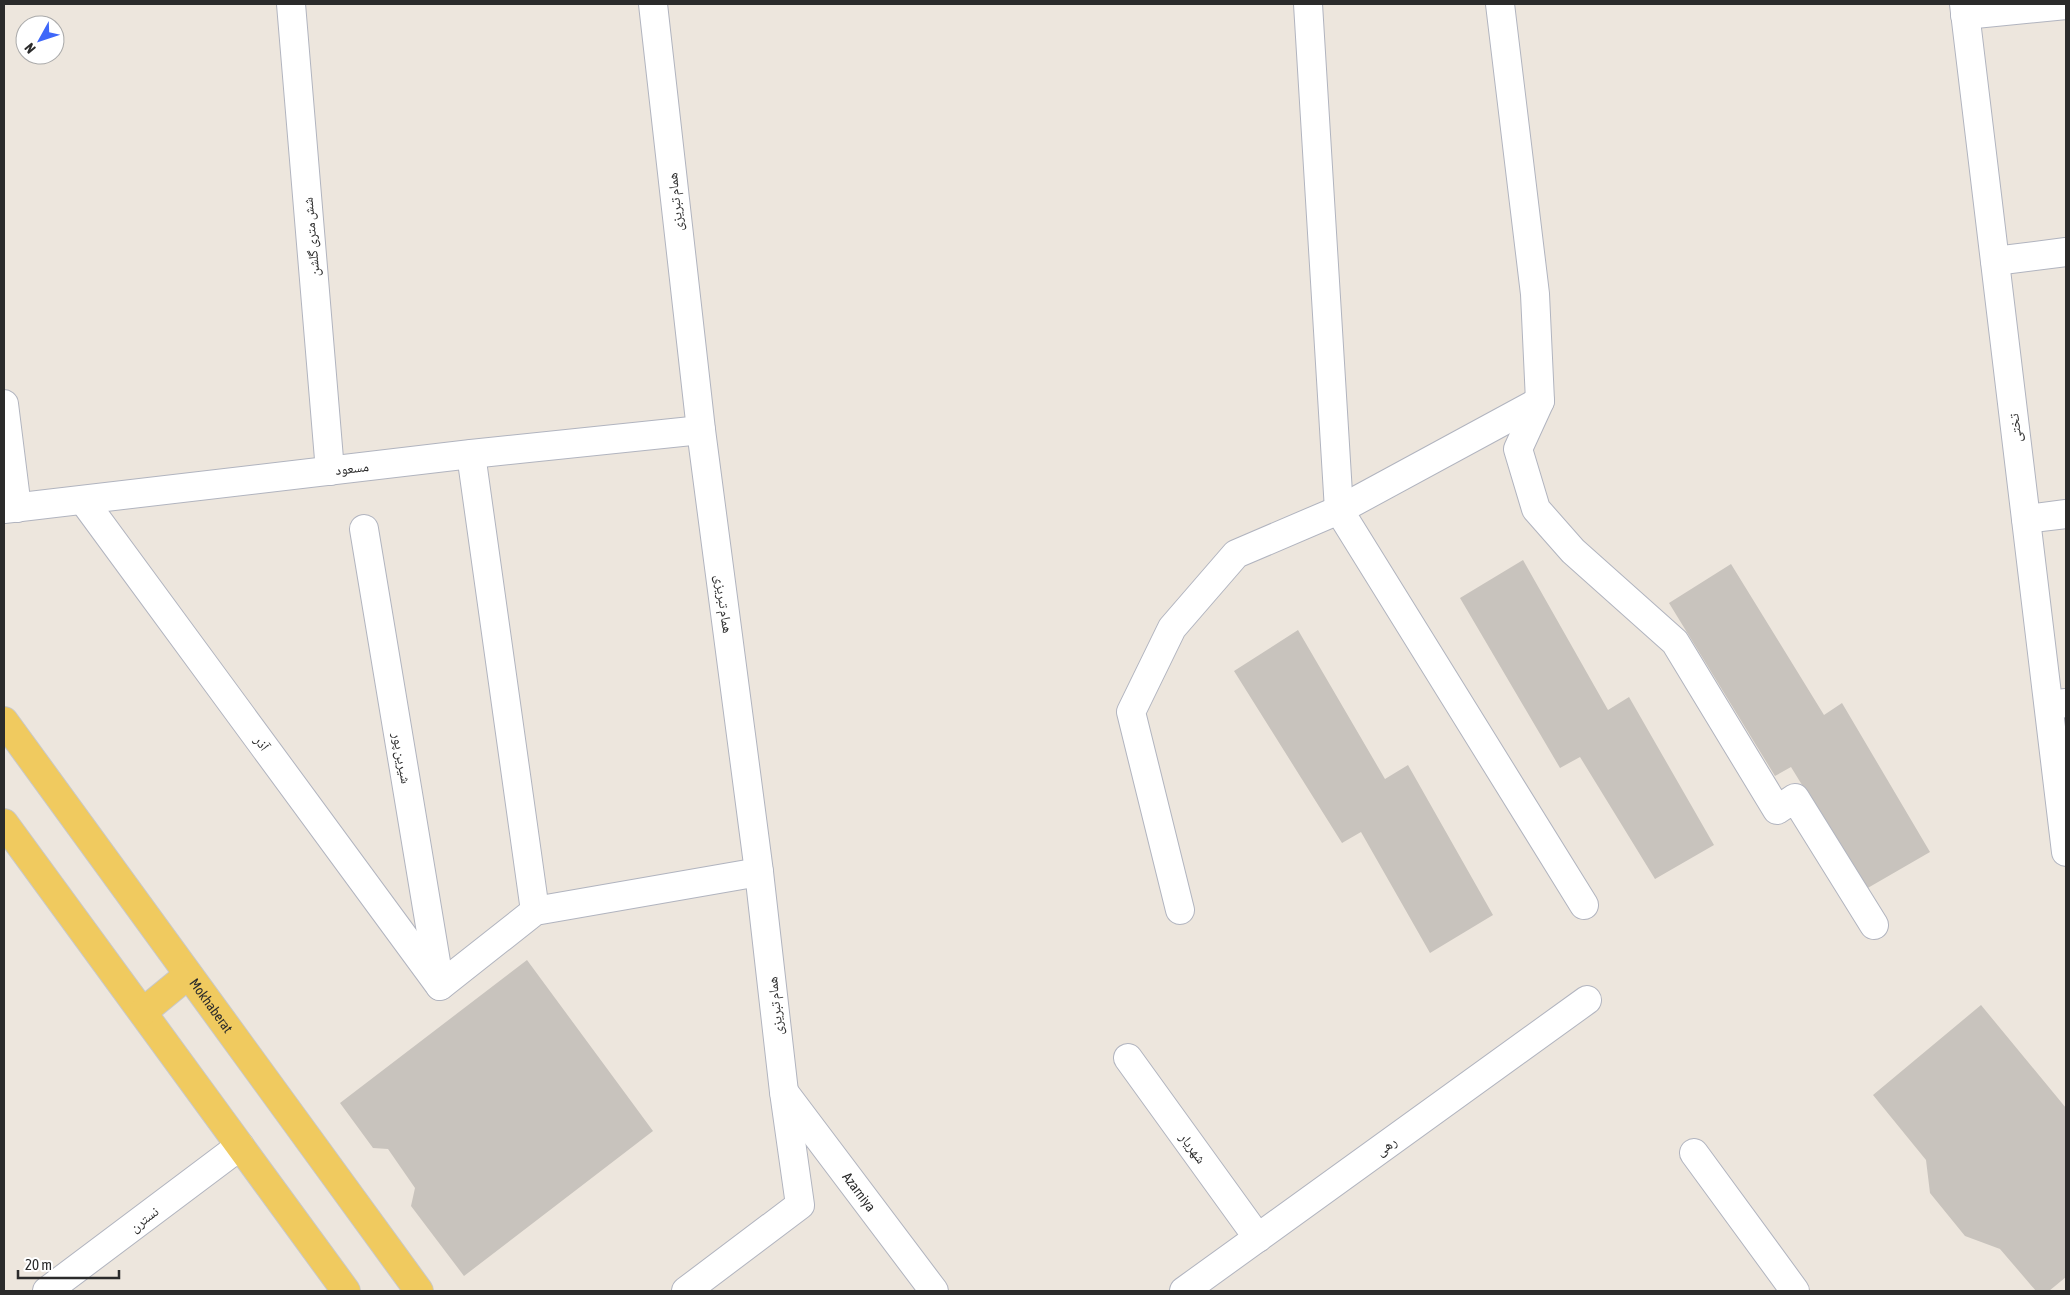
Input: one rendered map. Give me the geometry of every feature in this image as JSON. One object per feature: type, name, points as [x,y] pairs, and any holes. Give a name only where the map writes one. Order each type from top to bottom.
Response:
[{"type":"main road","name":"Mokhaberat","points":[[4,722],[419,1291]]},
{"type":"main road","points":[[4,822],[346,1291]]},
{"type":"main road","points":[[143,1012],[188,975]]},
{"type":"street","name":"شش متری گلشن","points":[[291,4],[330,471]]},
{"type":"street","name":"همام تبریزی","points":[[653,4],[701,430],[760,872],[784,1092],[800,1205],[686,1291]]},
{"type":"street","points":[[1308,4],[1339,510],[1584,905]]},
{"type":"street","points":[[1500,4],[1535,294],[1540,401],[1518,449],[1536,509],[1573,551],[1675,642],[1777,810],[1794,798],[1874,925]]},
{"type":"street","points":[[1965,10],[2066,4]]},
{"type":"street","name":"تختی","points":[[1965,10],[2026,519],[2057,704],[2066,852]]},
{"type":"street","points":[[1995,260],[2066,252]]},
{"type":"street","points":[[1180,910],[1132,712],[1172,628],[1236,554],[1339,510],[1540,401]]},
{"type":"street","points":[[4,404],[11,509]]},
{"type":"street","name":"مسعود","points":[[11,509],[471,454],[701,430]]},
{"type":"street","points":[[471,454],[535,911]]},
{"type":"street","name":"آذر","points":[[83,500],[440,986]]},
{"type":"street","points":[[2026,519],[2066,514]]},
{"type":"street","name":"شیرین پور","points":[[364,529],[440,986]]},
{"type":"street","points":[[440,986],[535,911],[760,872]]},
{"type":"street","name":"رهی","points":[[1184,1291],[1588,1000]]},
{"type":"street","name":"شهریار","points":[[1128,1058],[1258,1238]]},
{"type":"street","name":"Azarniya","points":[[784,1092],[934,1291]]},
{"type":"street","name":"نسترن","points":[[47,1291],[240,1146]]},
{"type":"street","points":[[1694,1153],[1784,1287]]},
{"type":"building","points":[[1523,560],[1608,710],[1629,697],[1714,845],[1655,879],[1580,757],[1560,768],[1460,598]]},
{"type":"building","points":[[1731,564],[1824,715],[1842,703],[1930,852],[1866,889],[1791,767],[1775,776],[1669,603]]},
{"type":"building","points":[[1298,630],[1385,779],[1408,765],[1493,915],[1430,953],[1361,832],[1342,843],[1234,671]]},
{"type":"building","points":[[527,960],[653,1131],[464,1276],[411,1206],[415,1188],[388,1149],[373,1148],[340,1103]]},
{"type":"building","points":[[1981,1005],[2066,1108],[2066,1277],[2049,1291],[2036,1291],[2000,1249],[1965,1236],[1930,1193],[1926,1160],[1873,1095]]}]
